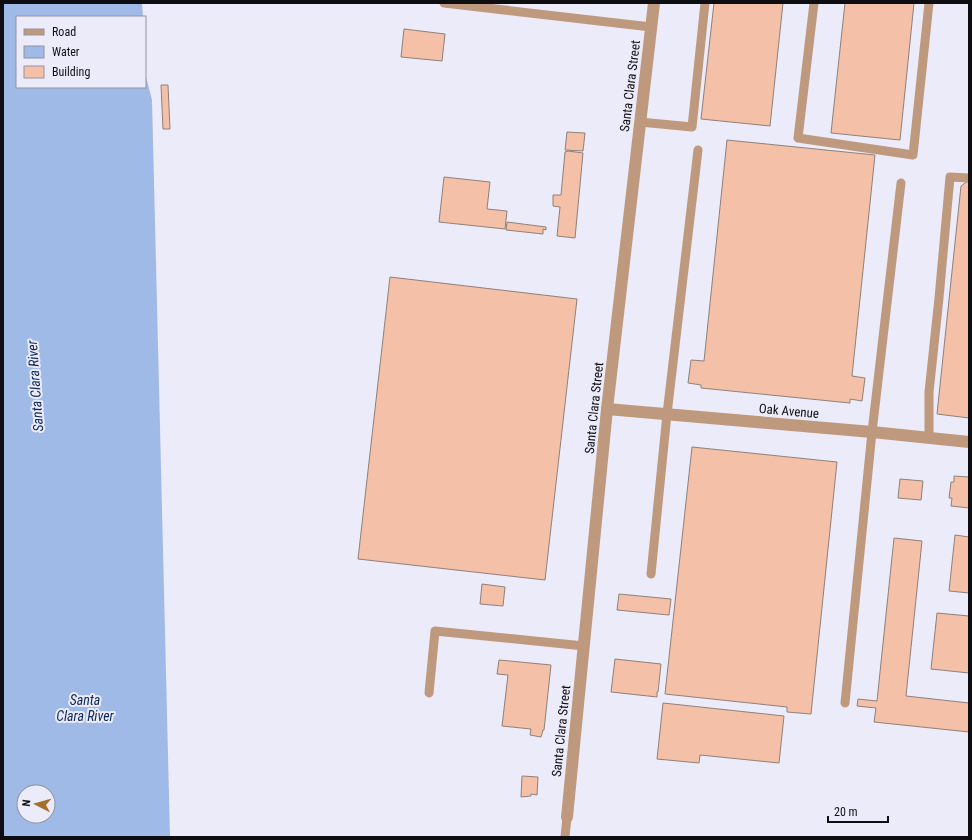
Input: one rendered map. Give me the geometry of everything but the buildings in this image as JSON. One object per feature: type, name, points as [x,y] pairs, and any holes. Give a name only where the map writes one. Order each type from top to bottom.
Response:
[{"type":"street","name":"Santa Clara Street","points":[[567,817],[607,409],[654,3]]},
{"type":"street","name":"Oak Avenue","points":[[607,409],[969,442]]},
{"type":"lane","points":[[444,3],[651,27]]},
{"type":"lane","points":[[640,122],[692,127],[705,3]]},
{"type":"lane","points":[[814,3],[798,138],[913,154],[929,3]]},
{"type":"lane","points":[[651,574],[667,414],[698,150]]},
{"type":"lane","points":[[929,438],[929,392],[950,177],[969,178]]},
{"type":"lane","points":[[845,703],[872,432],[902,183]]},
{"type":"lane","points":[[429,693],[435,631],[584,646]]},
{"type":"lane","points":[[565,837],[567,817]]},
{"type":"water","name":"Santa Clara River","points":[[3,3],[142,3],[143,16],[16,16],[16,88],[146,88],[146,77],[152,100],[170,837],[3,837]]}]
